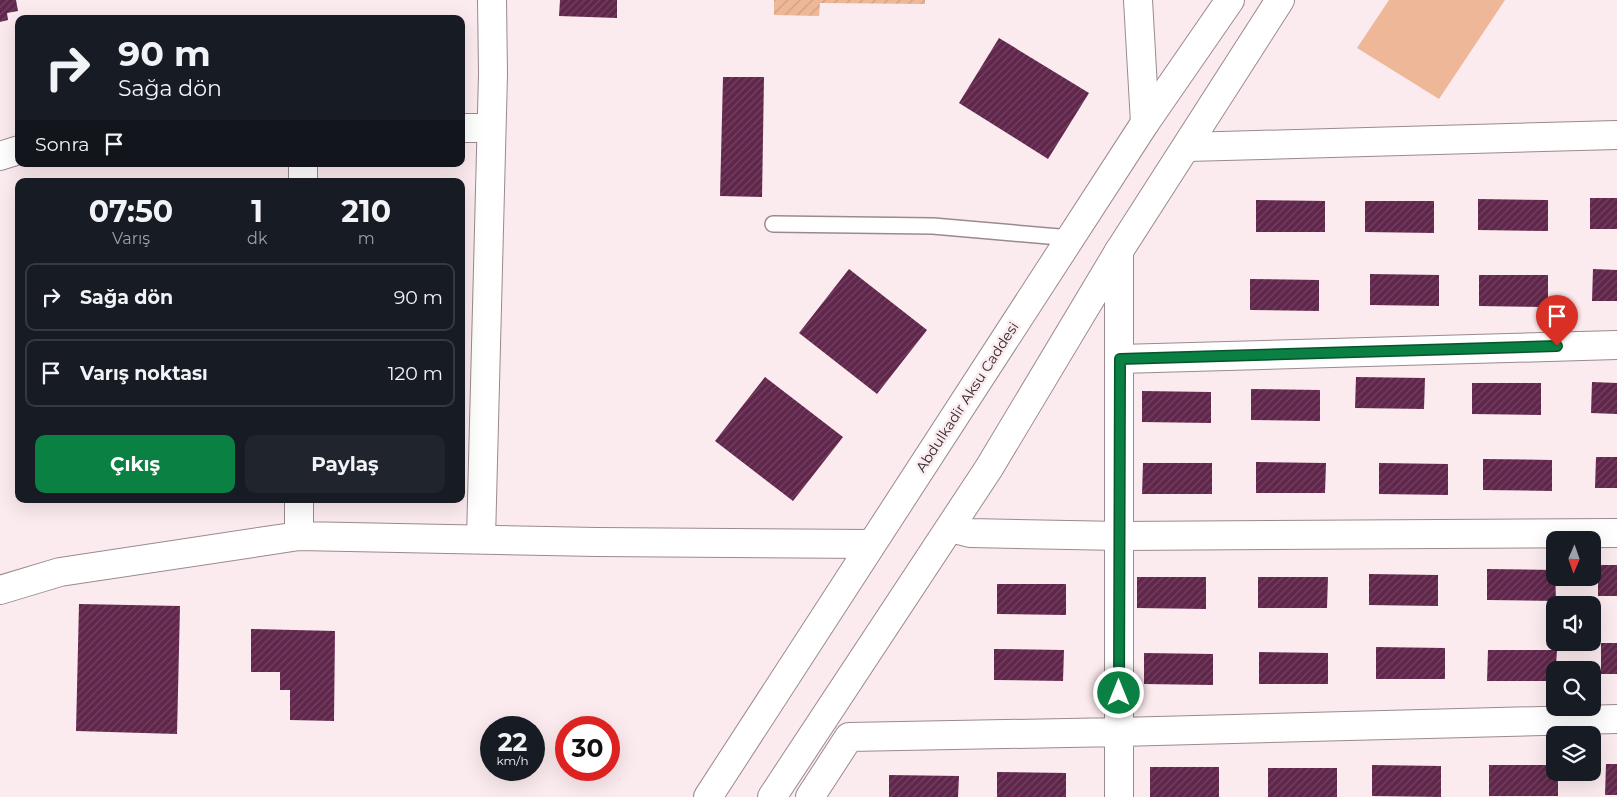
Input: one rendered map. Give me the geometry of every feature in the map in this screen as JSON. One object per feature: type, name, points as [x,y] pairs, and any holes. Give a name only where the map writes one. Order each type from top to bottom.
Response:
[{"type":"street","points":[[480,539],[491,128],[492,0]]},
{"type":"street","points":[[1138,0],[1146,123]]},
{"type":"street","name":"Abdulkadir Aksu Caddesi","points":[[708,797],[870,544],[1146,123],[1230,0]]},
{"type":"street","points":[[772,797],[989,468],[1119,251],[1280,0]]},
{"type":"street","points":[[465,128],[491,128]]},
{"type":"street","points":[[1187,147],[1617,135]]},
{"type":"street","points":[[0,156],[15,151]]},
{"type":"street","points":[[1119,251],[1119,797]]},
{"type":"street","points":[[1120,359],[1617,345]]},
{"type":"street","points":[[299,503],[299,536]]},
{"type":"street","points":[[950,528],[970,533],[1120,536],[1617,533]]},
{"type":"street","points":[[0,590],[60,572],[299,536],[597,542],[870,544]]},
{"type":"street","points":[[810,797],[849,737],[1617,719]]},
{"type":"lane","points":[[773,224],[933,226],[1021,232],[1071,238]]},
{"type":"shaded area","points":[[774,0],[925,0],[925,4],[820,3],[819,16],[774,15]]},
{"type":"shaded area","points":[[1389,0],[1505,0],[1439,99],[1357,48]]},
{"type":"building","points":[[0,0],[16,0],[18,11],[7,13],[8,20],[0,22]]},
{"type":"building","points":[[560,0],[617,0],[617,18],[559,16]]},
{"type":"building","points":[[999,38],[1089,93],[1048,159],[959,103]]},
{"type":"building","points":[[723,77],[764,77],[762,197],[720,196]]},
{"type":"building","points":[[1590,198],[1617,198],[1617,229],[1590,229]]},
{"type":"building","points":[[1478,199],[1548,200],[1548,231],[1478,230]]},
{"type":"building","points":[[1256,200],[1325,201],[1325,232],[1256,232]]},
{"type":"building","points":[[1365,201],[1434,201],[1434,233],[1365,232]]},
{"type":"building","points":[[849,269],[927,330],[877,394],[799,333]]},
{"type":"building","points":[[1593,269],[1617,270],[1617,301],[1592,301]]},
{"type":"building","points":[[1370,274],[1439,275],[1439,306],[1370,305]]},
{"type":"building","points":[[1479,275],[1548,275],[1548,307],[1479,306]]},
{"type":"building","points":[[1250,279],[1319,280],[1319,311],[1250,310]]},
{"type":"building","points":[[765,377],[843,437],[793,501],[715,441]]},
{"type":"building","points":[[1356,377],[1425,378],[1424,409],[1355,408]]},
{"type":"building","points":[[1592,382],[1617,383],[1617,414],[1591,413]]},
{"type":"building","points":[[1472,383],[1541,383],[1541,415],[1472,414]]},
{"type":"building","points":[[1251,389],[1320,390],[1320,421],[1251,420]]},
{"type":"building","points":[[1142,391],[1211,392],[1211,423],[1142,422]]},
{"type":"building","points":[[1596,457],[1617,457],[1617,488],[1595,488]]},
{"type":"building","points":[[1483,459],[1552,460],[1552,491],[1483,490]]},
{"type":"building","points":[[1256,462],[1326,463],[1325,493],[1256,493]]},
{"type":"building","points":[[1143,463],[1212,463],[1212,494],[1142,494]]},
{"type":"building","points":[[1379,463],[1448,464],[1448,495],[1379,494]]},
{"type":"building","points":[[1601,565],[1617,565],[1617,596],[1598,596],[1598,586],[1601,586]]},
{"type":"building","points":[[1487,569],[1546,570],[1546,586],[1556,586],[1556,596],[1546,596],[1546,601],[1487,600]]},
{"type":"building","points":[[1369,574],[1438,575],[1438,606],[1369,605]]},
{"type":"building","points":[[1137,577],[1206,577],[1206,609],[1137,608]]},
{"type":"building","points":[[1258,577],[1328,577],[1327,608],[1258,608]]},
{"type":"building","points":[[997,584],[1066,584],[1066,615],[997,614]]},
{"type":"building","points":[[79,604],[180,606],[177,734],[76,731]]},
{"type":"building","points":[[251,629],[335,631],[334,721],[290,720],[290,690],[280,690],[280,672],[251,672]]},
{"type":"building","points":[[1601,643],[1617,643],[1617,674],[1601,674]]},
{"type":"building","points":[[1376,647],[1445,648],[1445,679],[1376,679]]},
{"type":"building","points":[[994,649],[1064,650],[1063,681],[994,680]]},
{"type":"building","points":[[1488,650],[1557,651],[1556,661],[1546,661],[1546,681],[1487,681]]},
{"type":"building","points":[[1259,652],[1328,653],[1328,684],[1259,684]]},
{"type":"building","points":[[1144,653],[1213,654],[1213,685],[1144,684]]},
{"type":"building","points":[[1606,764],[1617,764],[1617,795],[1605,795]]},
{"type":"building","points":[[1372,765],[1441,766],[1441,797],[1372,796]]},
{"type":"building","points":[[1489,765],[1546,765],[1546,781],[1558,781],[1558,796],[1489,796]]},
{"type":"building","points":[[1150,767],[1219,767],[1219,797],[1150,797]]},
{"type":"building","points":[[1268,768],[1337,768],[1337,797],[1268,797]]},
{"type":"building","points":[[997,772],[1066,773],[1066,797],[997,797]]},
{"type":"building","points":[[889,775],[959,776],[958,797],[889,797]]},
{"type":"route","points":[[1119,693],[1120,359],[1557,346]]}]
